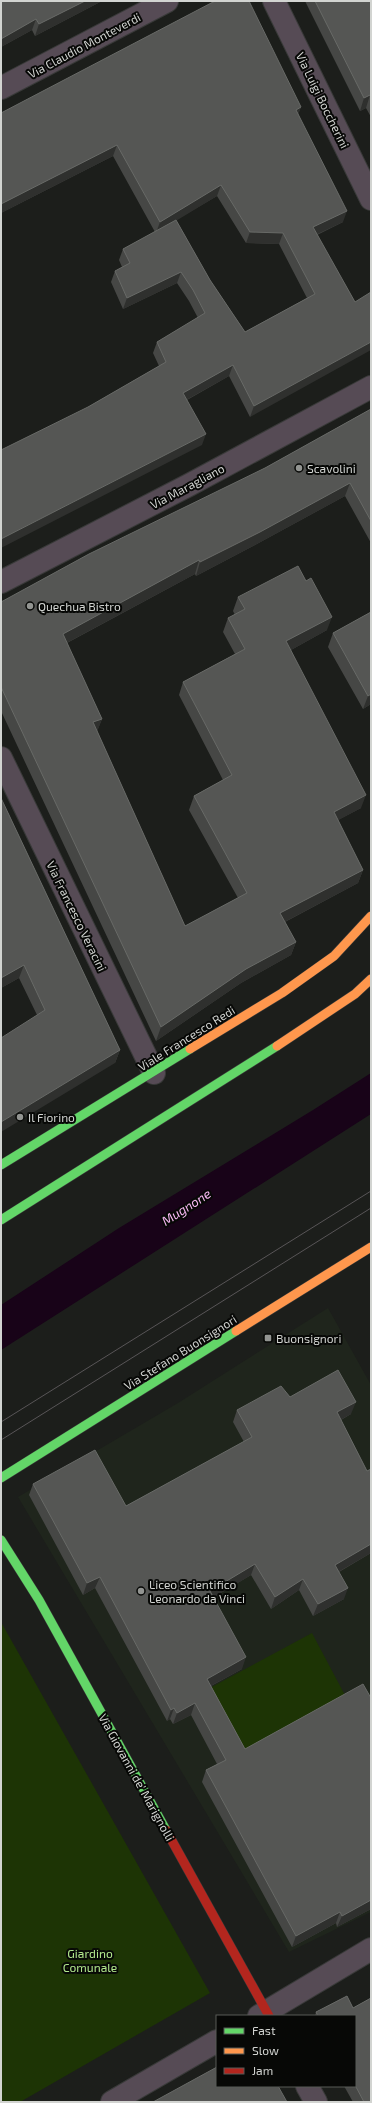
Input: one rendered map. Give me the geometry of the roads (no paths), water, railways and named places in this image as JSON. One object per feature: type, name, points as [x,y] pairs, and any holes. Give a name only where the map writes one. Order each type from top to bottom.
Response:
[{"type":"street","name":"Via Claudio Monteverdi","points":[[1,88],[167,1]]},
{"type":"street","name":"Via Luigi Boccherini","points":[[274,1],[371,199]]},
{"type":"street","name":"Via Maragliano","points":[[1,582],[189,485],[371,387]]},
{"type":"street","name":"Via Francesco Veracini","points":[[1,758],[154,1073]]},
{"type":"street","name":"Viale Francesco Redi","points":[[1,1165],[154,1073],[282,993],[321,966],[348,944],[371,916]]},
{"type":"street","points":[[1,1220],[314,1023],[355,994],[371,979]]},
{"type":"street","name":"Via Stefano Buonsignori","points":[[1,1478],[371,1247]]},
{"type":"street","name":"Via Giovanni de' Marignolli","points":[[1,1540],[43,1607],[265,2014]]},
{"type":"street","points":[[265,2014],[371,1949]]},
{"type":"street","points":[[112,2102],[216,2042]]},
{"type":"street","points":[[308,2087],[316,2102]]},
{"type":"water","name":"Mugnone","points":[[371,1073],[371,1114],[1,1350],[1,1305],[119,1228]]},
{"type":"tram line","points":[[1,1422],[371,1191]]},
{"type":"tram line","points":[[1,1440],[371,1208]]},
{"type":"place","name":"Scavolini","points":[[299,468]]},
{"type":"place","name":"Quechua Bistro","points":[[30,606]]},
{"type":"place","name":"Il Fiorino","points":[[20,1117]]},
{"type":"place","name":"Buonsignori","points":[[268,1338]]},
{"type":"place","name":"Liceo Scientifico Leonardo da Vinci","points":[[141,1591]]},
{"type":"park label","name":"Giardino Comunale","points":[[90,1960]]}]
